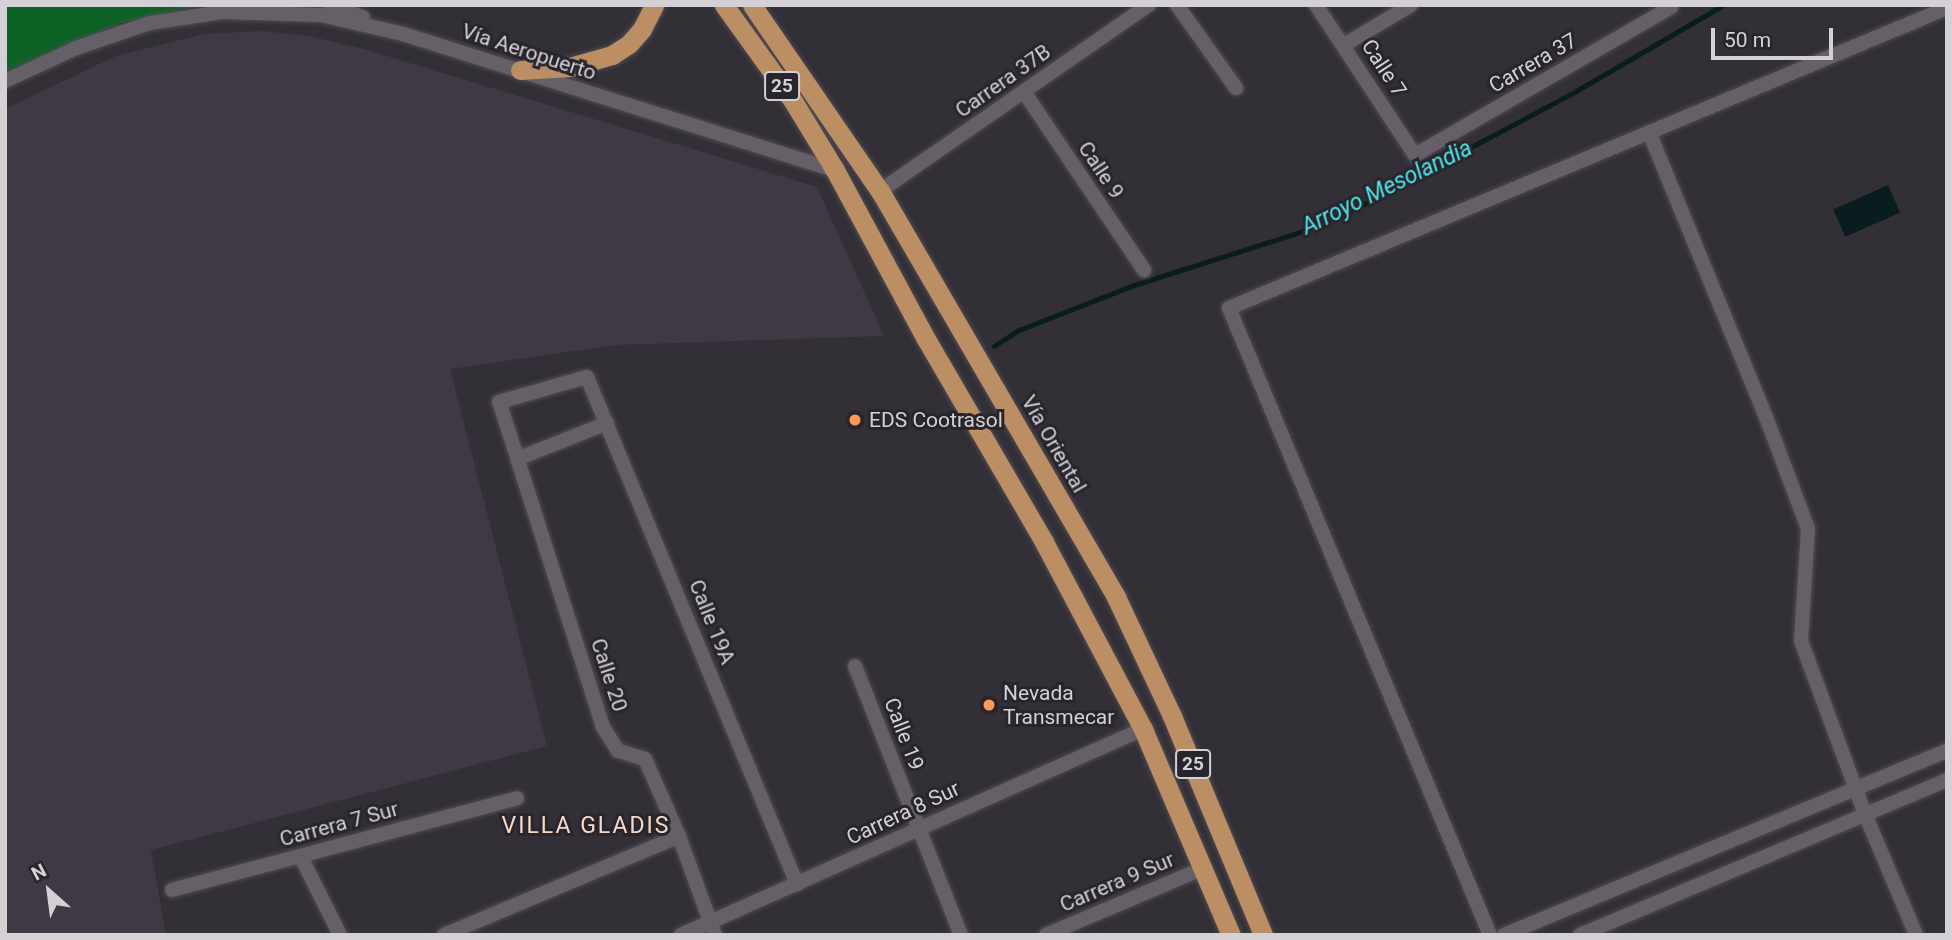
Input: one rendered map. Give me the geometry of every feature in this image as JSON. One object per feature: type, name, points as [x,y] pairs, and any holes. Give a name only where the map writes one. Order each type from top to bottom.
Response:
[{"type":"highway","points":[[520,70],[570,67],[612,55],[629,44],[642,29],[654,5]]},
{"type":"highway","name":"25","points":[[724,5],[793,101],[835,170],[926,339],[1044,542],[1143,729],[1231,935]]},
{"type":"highway","name":"Vía Oriental","points":[[752,5],[880,191],[1116,597],[1172,716],[1263,935]]},
{"type":"street","points":[[331,5],[403,34]]},
{"type":"street","name":"Carrera 37B","points":[[880,191],[1149,5]]},
{"type":"street","points":[[1177,5],[1236,88]]},
{"type":"street","name":"Calle 7","points":[[1316,5],[1415,155]]},
{"type":"street","points":[[1344,45],[1411,5]]},
{"type":"street","name":"Carrera 37","points":[[1415,155],[1671,7]]},
{"type":"street","points":[[1490,935],[1229,308],[1947,8]]},
{"type":"street","name":"Vía Aeropuerto","points":[[5,81],[100,39],[188,15],[255,11],[321,15],[403,34],[835,170]]},
{"type":"street","name":"Calle 9","points":[[1024,92],[1144,270]]},
{"type":"street","points":[[1649,132],[1766,417],[1808,529],[1801,641],[1866,814],[1916,935]]},
{"type":"street","name":"Calle 20","points":[[587,377],[499,402],[603,727],[618,751],[645,759],[679,836],[712,929]]},
{"type":"street","name":"Calle 19A","points":[[587,377],[797,884]]},
{"type":"street","points":[[517,460],[607,424]]},
{"type":"street","name":"Calle 19","points":[[855,666],[961,935]]},
{"type":"street","name":"Carrera 8 Sur","points":[[681,935],[712,929],[797,884],[1143,729]]},
{"type":"street","points":[[1504,935],[1947,751]]},
{"type":"street","points":[[1580,935],[1947,780]]},
{"type":"street","name":"Carrera 7 Sur","points":[[172,890],[517,798]]},
{"type":"street","points":[[444,935],[679,836]]},
{"type":"street","points":[[302,857],[340,935]]},
{"type":"street","name":"Carrera 9 Sur","points":[[1046,935],[1204,868]]},
{"type":"shaded area","points":[[261,31],[309,36],[364,49],[817,187],[884,336],[616,345],[450,369],[547,746],[151,850],[166,935],[5,935],[5,109],[116,56],[204,34]]},
{"type":"shaded area","points":[[1888,185],[1900,212],[1845,237],[1833,209]]},
{"type":"green space","points":[[5,5],[203,5],[121,23],[5,73]]},
{"type":"waterway","name":"Arroyo Mesolandia","points":[[994,346],[1019,330],[1134,285],[1300,232],[1362,205],[1576,91],[1723,5]]},
{"type":"place","name":"EDS Cootrasol","points":[[855,420]]},
{"type":"place","name":"Nevada Transmecar","points":[[989,705]]},
{"type":"district","name":"VILLA GLADIS","points":[[586,826]]}]
